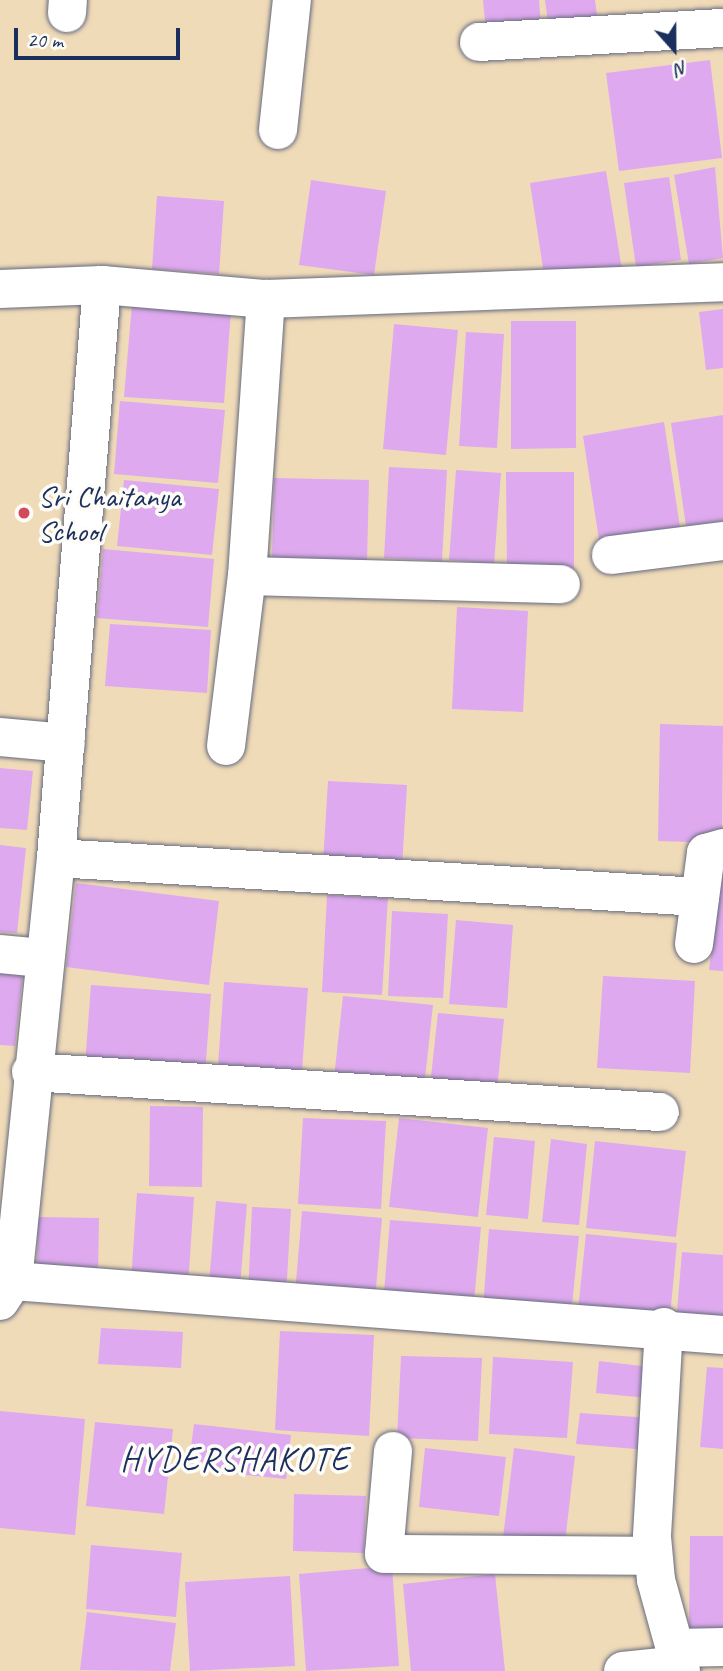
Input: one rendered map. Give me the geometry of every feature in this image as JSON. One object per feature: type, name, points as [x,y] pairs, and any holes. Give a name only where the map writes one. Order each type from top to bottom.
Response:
[{"type":"street","points":[[278,130],[292,0]]},
{"type":"street","points":[[479,42],[723,28]]},
{"type":"street","points":[[0,289],[102,285],[266,299],[723,282]]},
{"type":"street","points":[[102,285],[56,858],[6,1291],[664,1327],[723,1335]]},
{"type":"street","points":[[226,746],[247,576],[266,299]]},
{"type":"street","points":[[611,555],[723,541]]},
{"type":"street","points":[[247,576],[561,584]]},
{"type":"street","points":[[0,737],[66,743]]},
{"type":"street","points":[[694,944],[706,853],[723,848]]},
{"type":"street","points":[[56,858],[700,897]]},
{"type":"street","points":[[0,954],[43,958]]},
{"type":"street","points":[[31,1072],[660,1112]]},
{"type":"street","points":[[664,1327],[653,1556],[678,1661]]},
{"type":"street","points":[[393,1451],[384,1554],[653,1556]]},
{"type":"street","points":[[623,1671],[678,1661],[723,1647]]},
{"type":"building","points":[[483,0],[539,0],[541,27],[486,32]]},
{"type":"building","points":[[545,0],[595,0],[598,24],[549,30]]},
{"type":"building","points":[[710,60],[722,158],[619,171],[606,73]]},
{"type":"building","points":[[715,167],[723,258],[689,264],[674,175]]},
{"type":"building","points":[[606,171],[622,270],[545,281],[530,183]]},
{"type":"building","points":[[669,177],[681,260],[636,267],[624,183]]},
{"type":"building","points":[[311,180],[386,191],[374,275],[299,265]]},
{"type":"building","points":[[157,196],[224,201],[219,274],[152,269]]},
{"type":"building","points":[[132,304],[231,311],[224,403],[124,397]]},
{"type":"building","points":[[723,309],[723,368],[706,370],[699,312]]},
{"type":"building","points":[[511,321],[576,321],[576,448],[511,449]]},
{"type":"building","points":[[394,324],[458,330],[446,455],[383,449]]},
{"type":"building","points":[[466,332],[504,334],[497,448],[459,446]]},
{"type":"building","points":[[120,401],[225,410],[218,483],[114,474]]},
{"type":"building","points":[[723,415],[723,521],[686,526],[671,423]]},
{"type":"building","points":[[664,422],[681,534],[600,546],[583,436]]},
{"type":"building","points":[[389,467],[447,470],[442,561],[384,558]]},
{"type":"building","points":[[456,470],[501,473],[494,564],[449,560]]},
{"type":"building","points":[[506,472],[574,472],[574,570],[507,570]]},
{"type":"building","points":[[274,478],[369,480],[367,562],[272,560]]},
{"type":"building","points":[[124,480],[219,489],[212,555],[117,546]]},
{"type":"building","points":[[103,549],[214,559],[208,627],[97,618]]},
{"type":"building","points":[[457,607],[528,611],[523,712],[452,709]]},
{"type":"building","points":[[110,624],[211,630],[207,693],[105,686]]},
{"type":"building","points":[[660,724],[723,726],[722,843],[658,841]]},
{"type":"building","points":[[0,768],[33,771],[27,830],[0,828]]},
{"type":"building","points":[[328,781],[407,785],[402,867],[323,863]]},
{"type":"building","points":[[0,845],[26,848],[17,933],[0,932]]},
{"type":"building","points":[[723,863],[723,971],[709,970]]},
{"type":"building","points":[[76,883],[219,901],[209,985],[66,967]]},
{"type":"building","points":[[327,895],[388,898],[382,995],[322,992]]},
{"type":"building","points":[[392,911],[448,914],[443,998],[388,996]]},
{"type":"building","points":[[456,920],[513,925],[507,1008],[449,1004]]},
{"type":"building","points":[[0,970],[23,973],[15,1046],[0,1045]]},
{"type":"building","points":[[603,976],[695,981],[690,1073],[597,1068]]},
{"type":"building","points":[[224,982],[308,988],[302,1071],[218,1065]]},
{"type":"building","points":[[91,985],[211,994],[205,1074],[85,1065]]},
{"type":"building","points":[[343,996],[433,1005],[424,1088],[334,1078]]},
{"type":"building","points":[[438,1013],[504,1019],[496,1101],[429,1095]]},
{"type":"building","points":[[150,1106],[203,1107],[202,1187],[149,1186]]},
{"type":"building","points":[[303,1118],[386,1121],[381,1209],[298,1204]]},
{"type":"building","points":[[399,1118],[488,1128],[478,1217],[389,1207]]},
{"type":"building","points":[[494,1137],[535,1141],[528,1219],[486,1215]]},
{"type":"building","points":[[551,1139],[587,1144],[579,1225],[542,1222]]},
{"type":"building","points":[[595,1141],[686,1151],[676,1237],[586,1228]]},
{"type":"building","points":[[137,1193],[194,1197],[188,1286],[131,1282]]},
{"type":"building","points":[[216,1201],[247,1204],[240,1286],[209,1283]]},
{"type":"building","points":[[252,1207],[291,1209],[286,1297],[248,1295]]},
{"type":"building","points":[[302,1211],[382,1218],[375,1300],[295,1294]]},
{"type":"building","points":[[38,1217],[99,1218],[98,1276],[37,1275]]},
{"type":"building","points":[[390,1220],[481,1227],[474,1301],[384,1293]]},
{"type":"building","points":[[489,1229],[579,1236],[571,1315],[483,1308]]},
{"type":"building","points":[[586,1234],[677,1243],[669,1327],[577,1319]]},
{"type":"building","points":[[682,1252],[723,1255],[723,1327],[676,1323]]},
{"type":"building","points":[[101,1328],[183,1332],[181,1368],[98,1364]]},
{"type":"building","points":[[280,1331],[374,1335],[369,1436],[275,1430]]},
{"type":"building","points":[[401,1356],[482,1358],[478,1441],[397,1438]]},
{"type":"building","points":[[493,1357],[573,1362],[567,1438],[489,1434]]},
{"type":"building","points":[[599,1361],[650,1367],[647,1398],[596,1393]]},
{"type":"building","points":[[707,1367],[723,1368],[723,1449],[700,1447]]},
{"type":"building","points":[[0,1411],[85,1419],[75,1535],[0,1528]]},
{"type":"building","points":[[580,1413],[650,1418],[647,1450],[576,1444]]},
{"type":"building","points":[[95,1422],[173,1429],[164,1514],[86,1506]]},
{"type":"building","points":[[194,1424],[291,1435],[286,1479],[188,1469]]},
{"type":"building","points":[[425,1448],[506,1457],[499,1516],[419,1507]]},
{"type":"building","points":[[514,1448],[575,1456],[565,1542],[502,1546]]},
{"type":"building","points":[[294,1494],[366,1496],[364,1553],[293,1551]]},
{"type":"building","points":[[690,1536],[723,1536],[723,1629],[689,1629]]},
{"type":"building","points":[[91,1545],[182,1553],[176,1617],[86,1609]]},
{"type":"building","points":[[392,1566],[399,1666],[306,1671],[299,1574]]},
{"type":"building","points":[[495,1574],[505,1671],[411,1671],[403,1584]]},
{"type":"building","points":[[290,1576],[295,1666],[190,1671],[185,1582]]},
{"type":"building","points":[[87,1612],[176,1623],[170,1671],[80,1670]]},
{"type":"place","name":"Sri Chaitanya School","points":[[24,513]]},
{"type":"district","name":"HYDERSHAKOTE","points":[[235,1460]]}]
